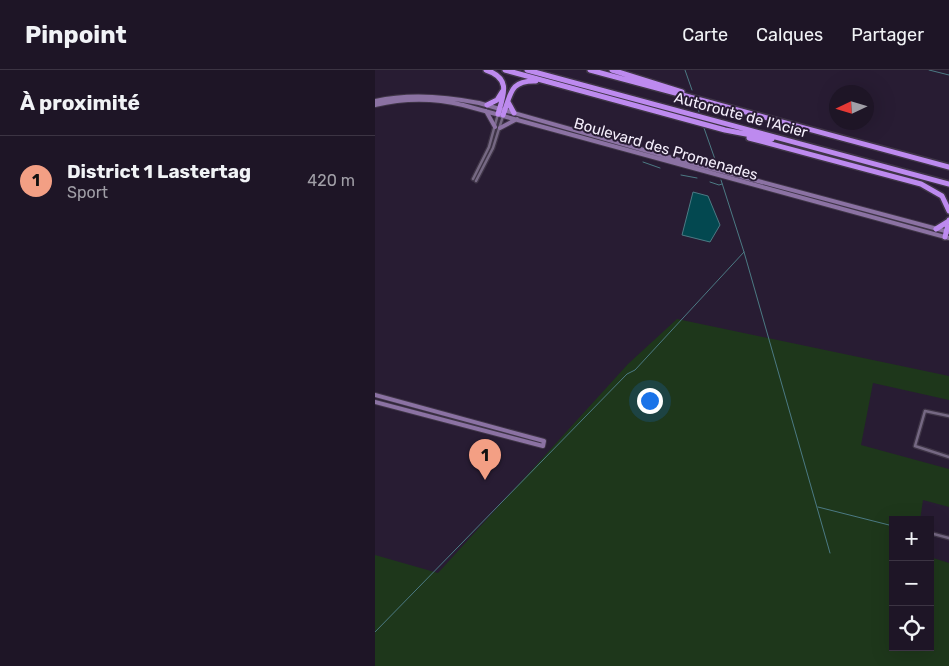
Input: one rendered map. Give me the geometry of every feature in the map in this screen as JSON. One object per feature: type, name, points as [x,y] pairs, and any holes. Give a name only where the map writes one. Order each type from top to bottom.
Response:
[{"type":"highway","points":[[486,70],[498,76],[504,87],[502,112]]},
{"type":"highway","points":[[505,70],[923,185],[942,196],[949,211]]},
{"type":"highway","name":"Autoroute de l'Acier","points":[[527,70],[949,184]]},
{"type":"highway","name":"Autoroute de l'Acier","points":[[590,70],[949,167]]},
{"type":"highway","points":[[612,70],[656,82],[717,104]]},
{"type":"highway","points":[[502,112],[508,102],[511,90],[518,84],[527,80],[541,81]]},
{"type":"highway","points":[[487,108],[499,97],[504,87]]},
{"type":"highway","points":[[508,102],[514,113]]},
{"type":"highway","points":[[725,130],[802,144]]},
{"type":"highway","points":[[937,229],[949,221]]},
{"type":"highway","points":[[947,235],[949,221]]},
{"type":"street","name":"Boulevard des Promenades","points":[[375,101],[402,96],[430,96],[514,113],[672,158],[937,229],[947,235]]},
{"type":"street","name":"Boulevard des Promenades","points":[[375,105],[429,100],[487,108]]},
{"type":"street","points":[[487,108],[497,127]]},
{"type":"street","name":"Boulevard des Promenades","points":[[502,112],[517,120],[947,235]]},
{"type":"street","points":[[474,180],[493,148],[502,112]]},
{"type":"street","points":[[497,127],[517,120]]},
{"type":"street","points":[[375,395],[531,437],[544,441],[543,446],[375,402]]},
{"type":"street","points":[[949,416],[925,411],[915,446],[948,457],[949,452]]},
{"type":"street","points":[[529,443],[531,437]]},
{"type":"street","points":[[934,534],[949,538]]},
{"type":"shaded area","points":[[693,192],[708,196],[720,225],[710,242],[682,235]]},
{"type":"shaded area","points":[[677,319],[949,376],[949,400],[873,383],[861,445],[949,469],[949,507],[923,500],[921,516],[889,516],[889,651],[934,651],[934,558],[949,563],[949,666],[375,666],[375,555],[438,573],[628,364]]},
{"type":"waterway","points":[[685,70],[692,90]]},
{"type":"waterway","points":[[929,70],[949,75]]},
{"type":"waterway","points":[[696,104],[699,112]]},
{"type":"waterway","points":[[704,128],[717,165]]},
{"type":"waterway","points":[[643,162],[660,168]]},
{"type":"waterway","points":[[681,175],[697,178]]},
{"type":"waterway","points":[[721,180],[744,252],[830,553]]},
{"type":"waterway","points":[[710,182],[722,184]]},
{"type":"waterway","points":[[375,632],[627,374],[635,370],[744,252]]},
{"type":"waterway","points":[[818,507],[889,525]]},
{"type":"place","name":"District 1 Lastertag","points":[[485,480]]}]
